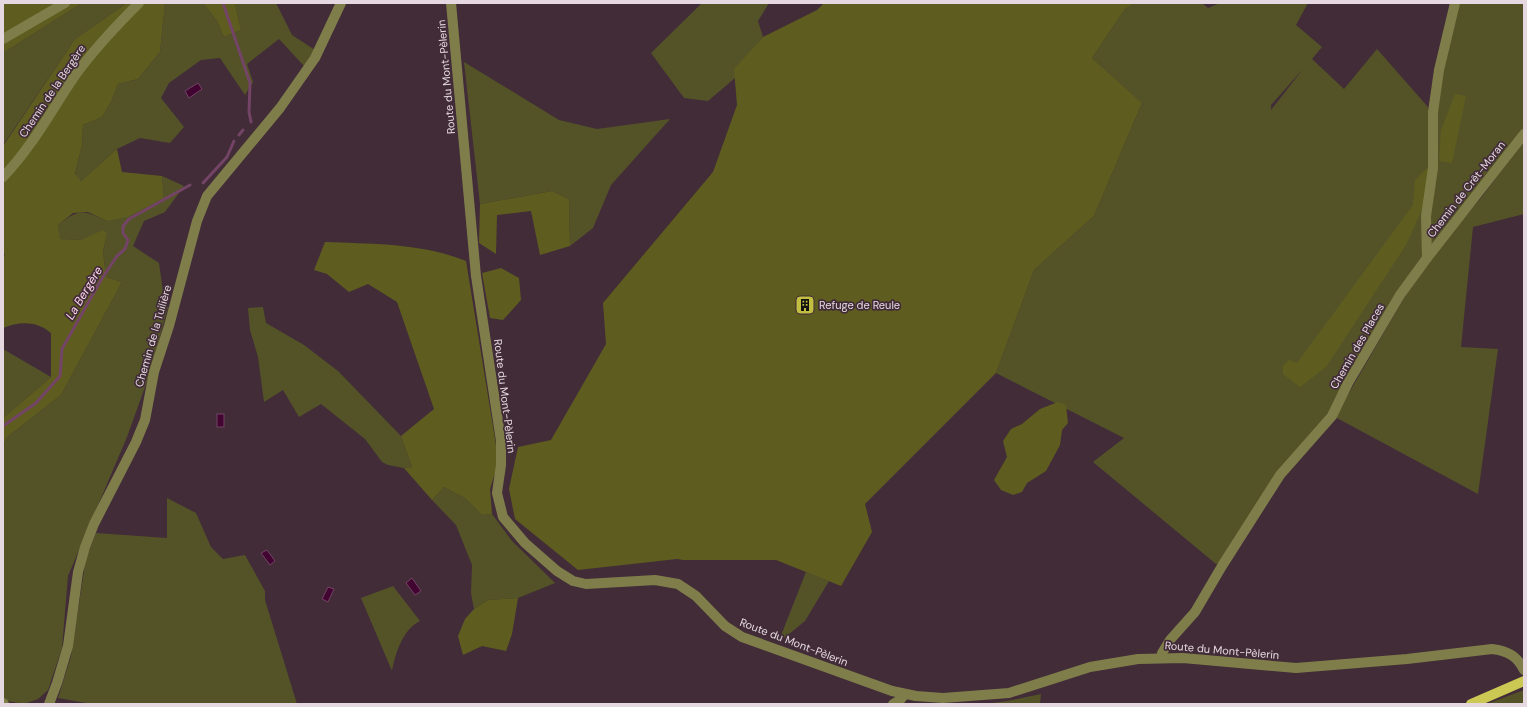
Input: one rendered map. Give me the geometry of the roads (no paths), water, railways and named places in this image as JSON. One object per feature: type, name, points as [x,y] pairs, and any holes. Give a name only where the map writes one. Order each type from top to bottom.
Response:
[{"type":"main road","points":[[1471,704],[1524,681]]},
{"type":"street","points":[[3,39],[65,3]]},
{"type":"street","name":"Chemin de la Bergère","points":[[3,177],[24,154],[75,76],[98,46],[140,3]]},
{"type":"street","name":"Chemin de la Tuilière","points":[[49,704],[68,646],[78,572],[85,548],[94,524],[136,442],[145,420],[154,372],[169,326],[197,221],[207,196],[280,108],[314,58],[341,3]]},
{"type":"street","name":"Route du Mont-Pèlerin","points":[[451,3],[476,276],[501,440],[501,465],[497,493],[503,517],[525,543],[557,571],[578,583],[596,585],[655,580],[678,584],[696,596],[725,626],[742,637],[816,665],[905,694],[943,698],[1002,694],[1028,688],[1090,667],[1128,660],[1162,657],[1296,668],[1492,649],[1503,651],[1514,656],[1524,670]]},
{"type":"street","points":[[1427,258],[1426,216],[1432,168],[1433,112],[1439,70],[1455,3]]},
{"type":"street","name":"Chemin de Crêt-Moran","points":[[1427,258],[1524,134]]},
{"type":"street","name":"Chemin des Places","points":[[1162,657],[1162,653],[1170,640],[1195,612],[1222,566],[1280,475],[1332,416],[1348,383],[1400,295],[1427,258]]},
{"type":"street","points":[[893,704],[900,700],[905,694]]},
{"type":"waterway","name":"La Bergère","points":[[223,3],[250,83],[249,112],[251,122]]},
{"type":"waterway","name":"La Bergère","points":[[239,135],[243,130]]},
{"type":"waterway","name":"La Bergère","points":[[203,183],[227,157],[234,141]]},
{"type":"waterway","name":"La Bergère","points":[[3,426],[36,403],[60,376],[62,349],[101,280],[117,256],[125,249],[128,240],[123,233],[123,226],[129,219],[190,185]]},
{"type":"place","name":"Refuge de Reule","points":[[805,305]]}]
